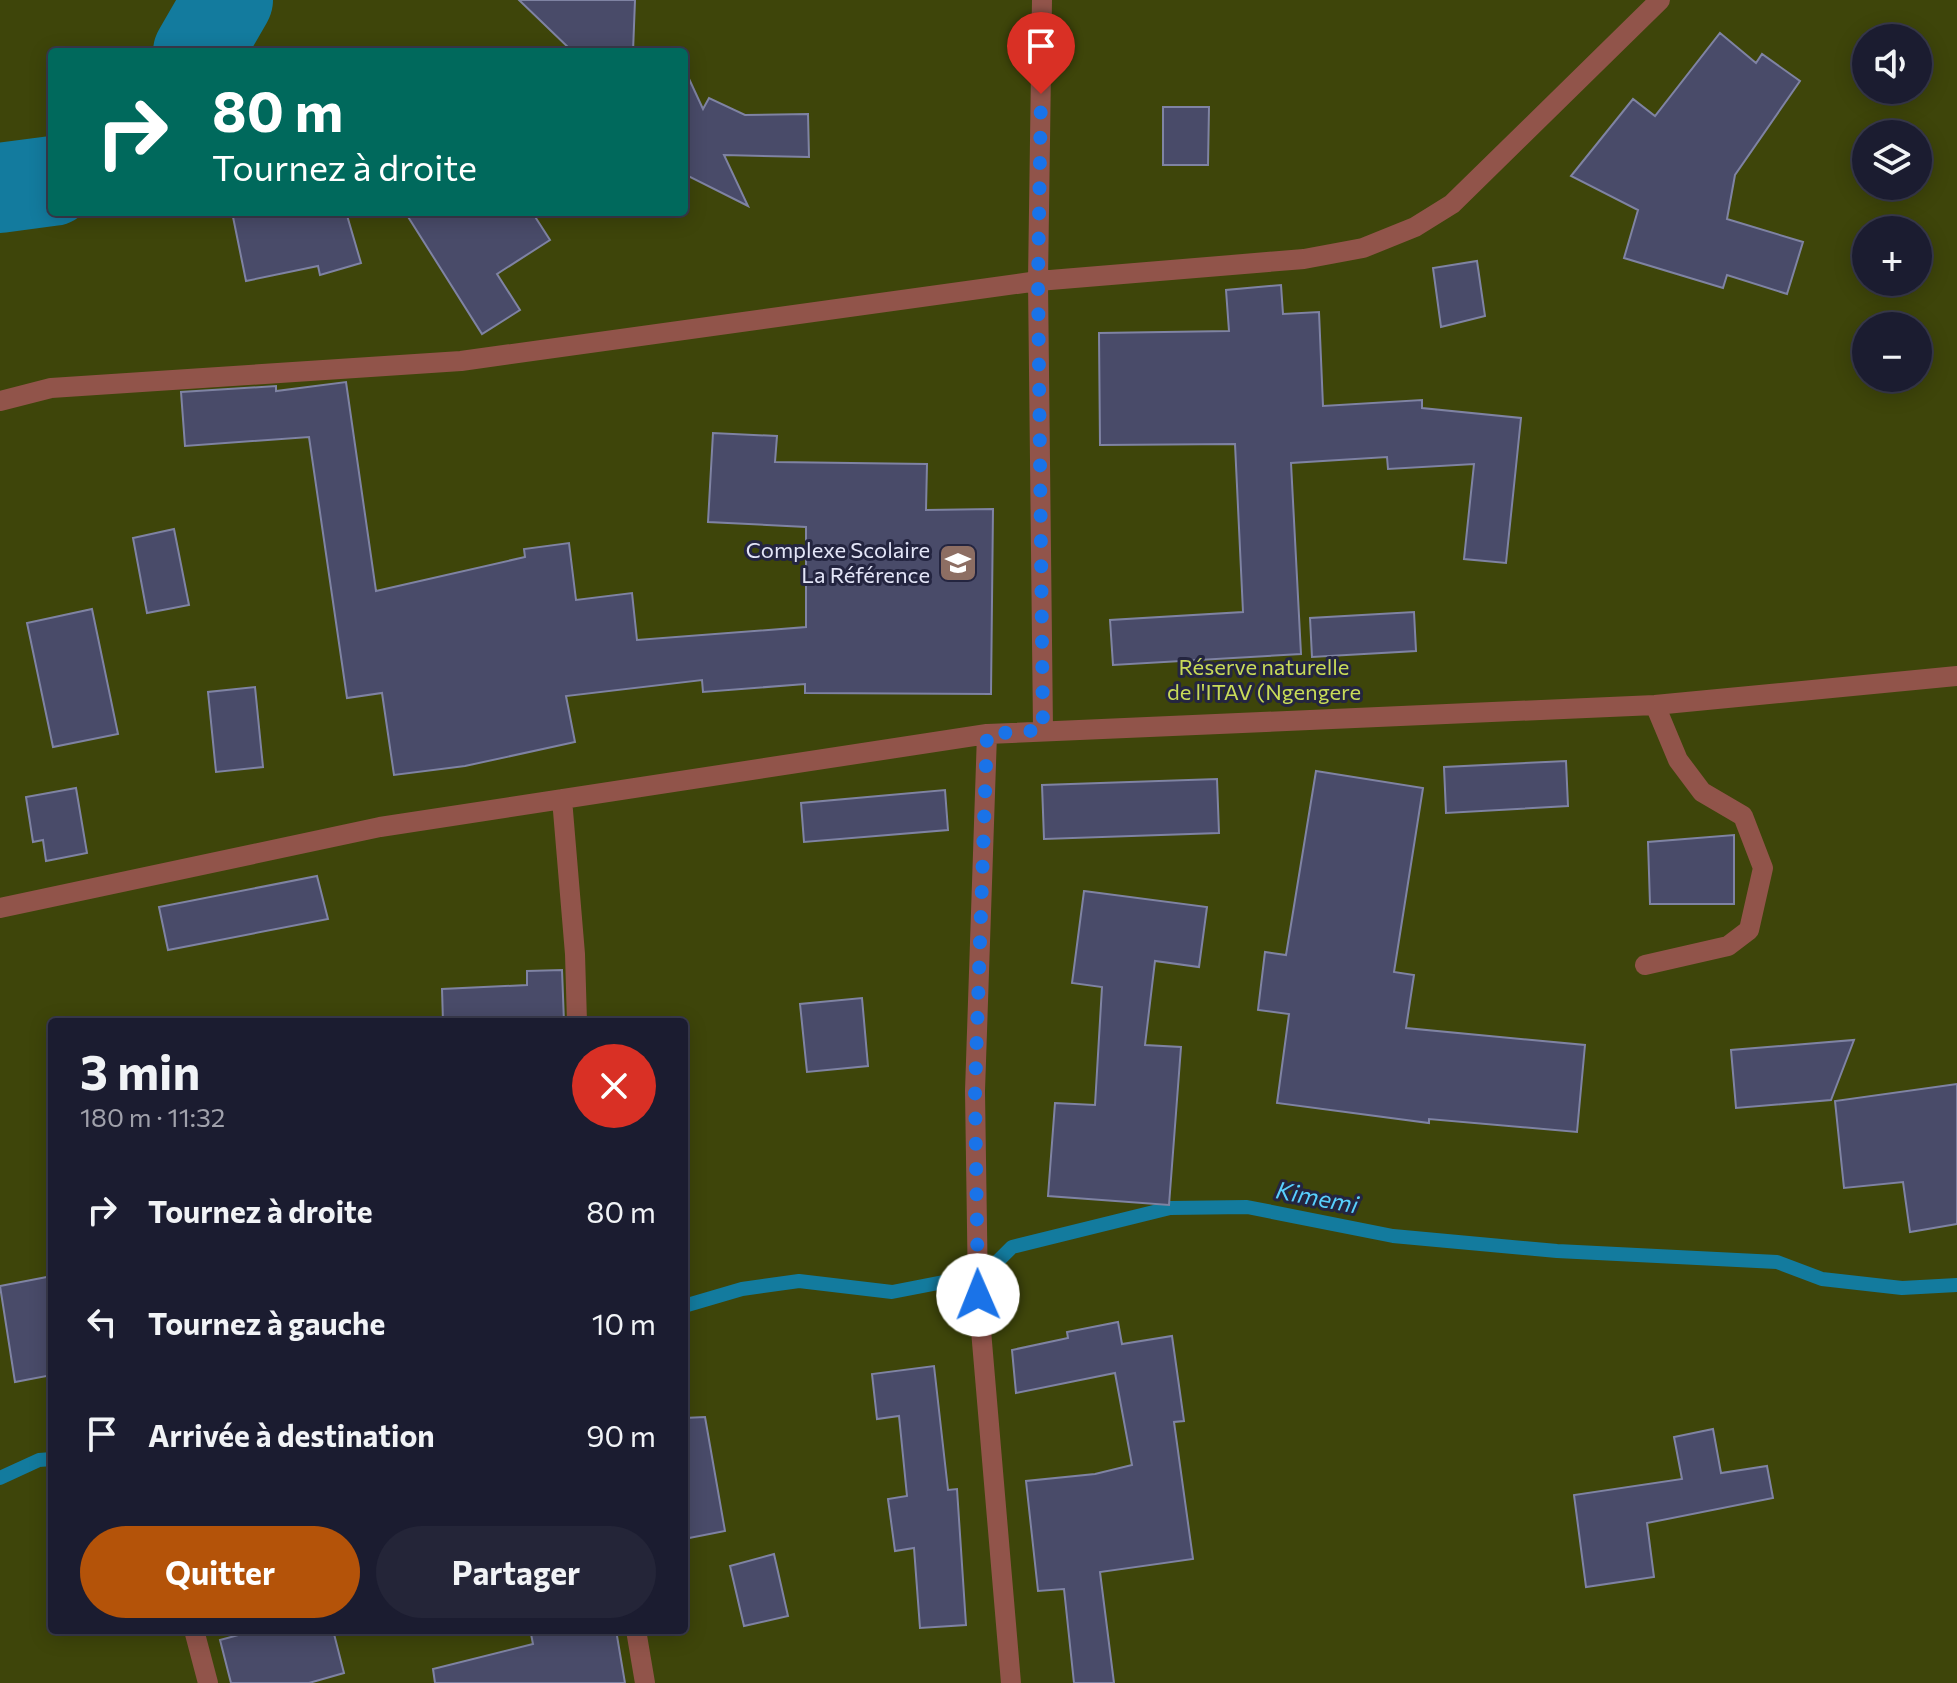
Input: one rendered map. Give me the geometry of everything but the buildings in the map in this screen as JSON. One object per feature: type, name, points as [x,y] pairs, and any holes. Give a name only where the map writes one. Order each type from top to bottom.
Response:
[{"type":"street","points":[[1042,0],[1038,281],[1043,730]]},
{"type":"street","points":[[0,401],[51,388],[461,361],[1038,281],[1304,259],[1363,248],[1415,227],[1452,204],[1660,0]]},
{"type":"street","points":[[0,908],[380,827],[987,734],[1655,705],[1957,676]]},
{"type":"street","points":[[1645,965],[1728,946],[1749,930],[1763,868],[1743,816],[1702,792],[1678,760],[1655,705]]},
{"type":"street","points":[[987,734],[975,1091],[978,1295],[1011,1683]]},
{"type":"street","points":[[562,799],[577,1018]]},
{"type":"street","points":[[195,1634],[208,1683]]},
{"type":"street","points":[[637,1634],[645,1683]]},
{"type":"green space","name":"Réserve naturelle de l'ITAV (Ngengere","points":[[0,0],[1957,0],[1957,1683],[0,1683]]},
{"type":"waterway","points":[[200,48],[228,0]]},
{"type":"waterway","points":[[0,188],[48,182]]},
{"type":"waterway","name":"Kimemi","points":[[688,1305],[742,1289],[799,1281],[892,1292],[985,1274],[1012,1247],[1170,1208],[1247,1207],[1393,1236],[1557,1251],[1777,1262],[1822,1279],[1902,1288],[1957,1285]]},
{"type":"waterway","name":"Kimemi","points":[[0,1478],[39,1460],[48,1459]]},
{"type":"place","name":"Complexe Scolaire La Référence","points":[[958,563]]},
{"type":"route","points":[[978,1295],[975,1091],[987,734],[1043,730],[1038,281],[1041,94]]}]
